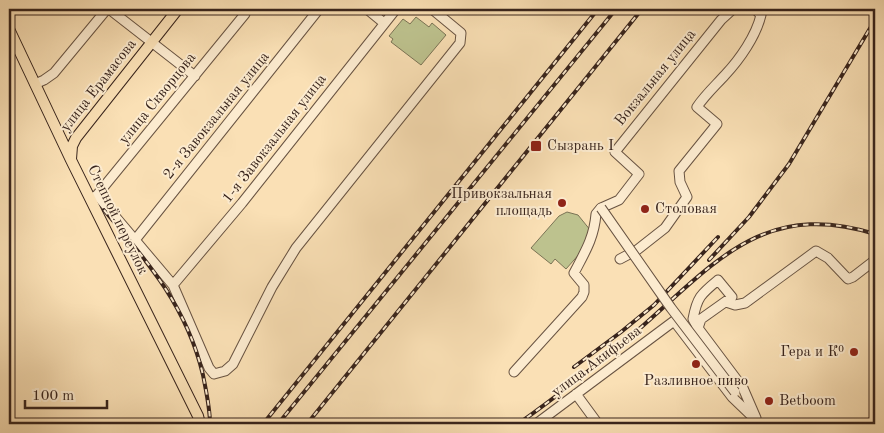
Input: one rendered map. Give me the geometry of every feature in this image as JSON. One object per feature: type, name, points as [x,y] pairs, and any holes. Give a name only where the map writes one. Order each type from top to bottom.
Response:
[{"type":"main road","name":"улица Ерамасова","points":[[71,160],[71,152],[76,138],[178,9]]},
{"type":"main road","name":"Степной переулок","points":[[9,29],[58,134],[93,197],[198,416],[200,424]]},
{"type":"main road","points":[[58,134],[68,140],[76,138]]},
{"type":"street","points":[[34,84],[54,73],[108,9],[195,76]]},
{"type":"street","name":"2-я Завокзальная улица","points":[[135,240],[319,9]]},
{"type":"street","points":[[367,9],[384,23]]},
{"type":"street","name":"1-я Завокзальная улица","points":[[173,285],[242,203],[396,9]]},
{"type":"street","points":[[93,197],[135,240],[173,285],[208,368],[214,374],[225,371],[235,360],[272,287],[296,248],[460,43],[461,33],[432,9]]},
{"type":"street","name":"Вокзальная улица","points":[[604,206],[619,200],[639,174],[615,152],[720,20],[733,9]]},
{"type":"street","points":[[620,259],[637,250],[665,228],[687,196],[680,182],[678,171],[717,124],[697,107],[727,74],[744,50],[759,24],[761,15],[755,9]]},
{"type":"street","name":"улица Скворцова","points":[[93,197],[245,14]]},
{"type":"street","points":[[514,372],[584,292],[582,280],[574,273],[593,235],[596,225],[596,214],[604,206],[671,308],[758,422]]},
{"type":"street","points":[[726,302],[735,305],[746,303],[816,250],[828,258],[848,278],[853,277],[875,260]]},
{"type":"street","points":[[701,331],[701,319],[732,297],[718,280],[696,302],[693,319],[701,331],[743,388],[758,422]]},
{"type":"street","name":"улица Акифьева","points":[[536,424],[674,321],[687,339]]},
{"type":"street","points":[[701,331],[687,339],[732,397],[758,422]]},
{"type":"street","points":[[576,394],[598,424]]},
{"type":"street","points":[[870,424],[875,420]]},
{"type":"green space","points":[[416,17],[429,27],[432,23],[446,35],[421,65],[391,42],[393,39],[389,36],[403,19],[410,24]]},
{"type":"green space","points":[[567,212],[578,215],[591,231],[582,251],[566,269],[555,259],[551,264],[531,248],[559,216]]},
{"type":"railway","points":[[263,424],[598,9]]},
{"type":"railway","points":[[278,424],[616,9]]},
{"type":"railway","points":[[307,424],[642,9]]},
{"type":"railway","points":[[709,260],[749,217],[789,164],[875,20]]},
{"type":"railway","points":[[104,210],[136,248],[164,286],[187,328],[203,375],[209,406],[210,424]]},
{"type":"railway","points":[[518,424],[609,355],[691,282],[717,261],[743,244],[771,232],[801,225],[836,225],[875,234]]},
{"type":"railway","points":[[574,367],[654,305],[718,237]]},
{"type":"place","name":"Сызрань I","points":[[536,146]]},
{"type":"place","name":"Привокзальная площадь","points":[[562,203]]},
{"type":"place","name":"Столовая","points":[[645,209]]},
{"type":"place","name":"Гера и К⁰","points":[[854,352]]},
{"type":"place","name":"Разливное пиво","points":[[696,364]]},
{"type":"place","name":"Betboom","points":[[769,401]]}]
